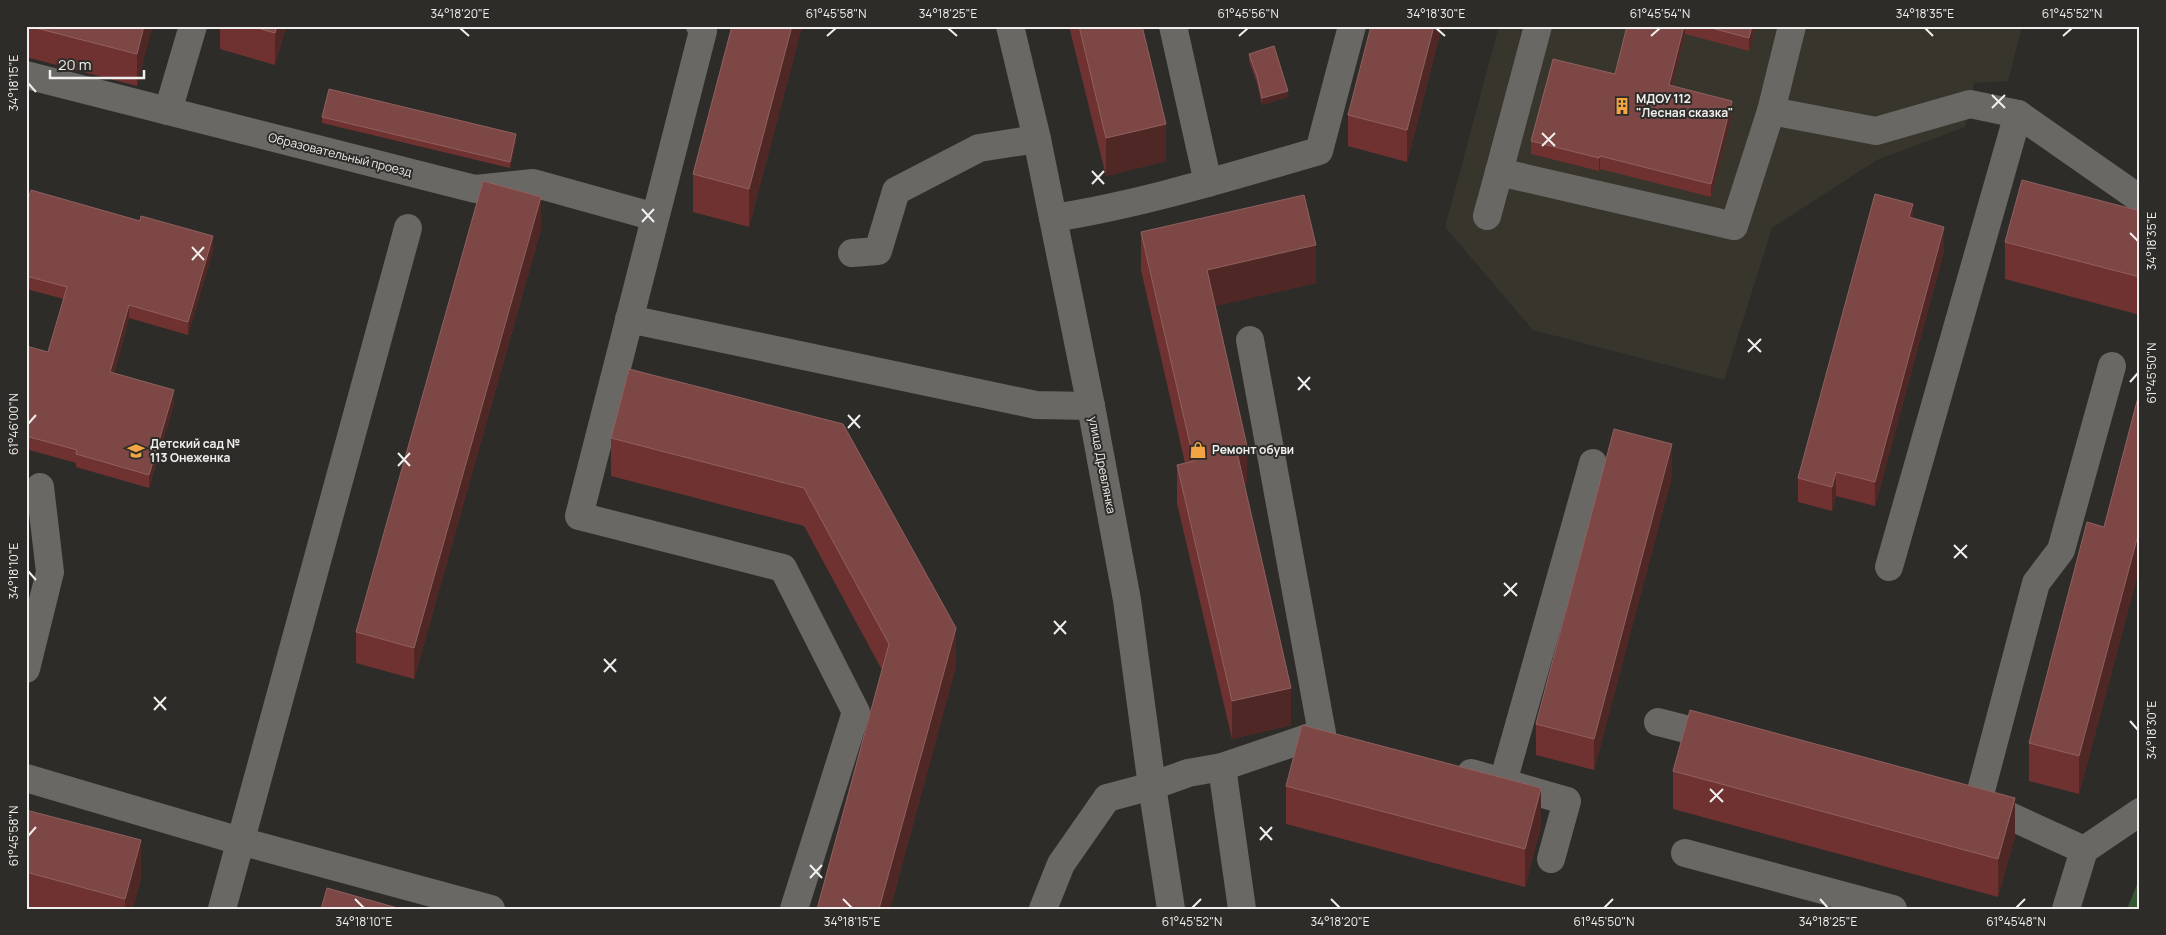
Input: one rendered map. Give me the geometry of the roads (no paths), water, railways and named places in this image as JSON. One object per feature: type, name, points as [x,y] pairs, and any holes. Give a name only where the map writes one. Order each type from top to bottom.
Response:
[{"type":"street","points":[[168,111],[193,26]]},
{"type":"street","points":[[700,26],[702,31],[579,516],[783,568],[856,712],[794,909]]},
{"type":"street","name":"улица Древлянка","points":[[1010,26],[1037,139],[1091,406],[1127,600],[1171,909]]},
{"type":"street","points":[[1173,26],[1208,183]]},
{"type":"street","points":[[1053,218],[1082,214],[1208,183],[1319,151],[1352,26]]},
{"type":"street","points":[[1487,216],[1538,26]]},
{"type":"street","points":[[1499,172],[1734,226],[1771,111],[1792,26]]},
{"type":"street","name":"Образовательный проезд","points":[[26,75],[474,189],[533,183],[655,217]]},
{"type":"street","points":[[1771,111],[1876,131],[1970,104],[2018,114],[2140,199]]},
{"type":"street","points":[[1888,567],[2018,114]]},
{"type":"street","points":[[852,253],[878,251],[896,191],[979,148],[1037,139]]},
{"type":"street","points":[[222,909],[408,228]]},
{"type":"street","points":[[630,320],[1036,406],[1091,406]]},
{"type":"street","points":[[1250,340],[1322,733]]},
{"type":"street","points":[[1978,802],[2036,583],[2062,550],[2112,366]]},
{"type":"street","points":[[1503,782],[1593,462]]},
{"type":"street","points":[[26,669],[50,572],[40,487]]},
{"type":"street","points":[[1658,722],[1743,744]]},
{"type":"street","points":[[1042,909],[1061,864],[1107,798],[1152,786],[1188,773],[1222,767],[1322,733],[1351,740]]},
{"type":"street","points":[[1222,767],[1242,909]]},
{"type":"street","points":[[1446,767],[1567,800],[1551,860]]},
{"type":"street","points":[[26,778],[240,841],[491,909]]},
{"type":"street","points":[[1950,795],[1978,802],[2084,850]]},
{"type":"street","points":[[2066,909],[2084,850],[2140,812]]},
{"type":"street","points":[[1685,853],[1893,909]]},
{"type":"place","name":"МДОУ 112 \"Лесная сказка\"","points":[[1622,106]]},
{"type":"place","name":"Ремонт обуви","points":[[1198,450]]},
{"type":"place","name":"Детский сад № 113 Онеженка","points":[[136,451]]}]
